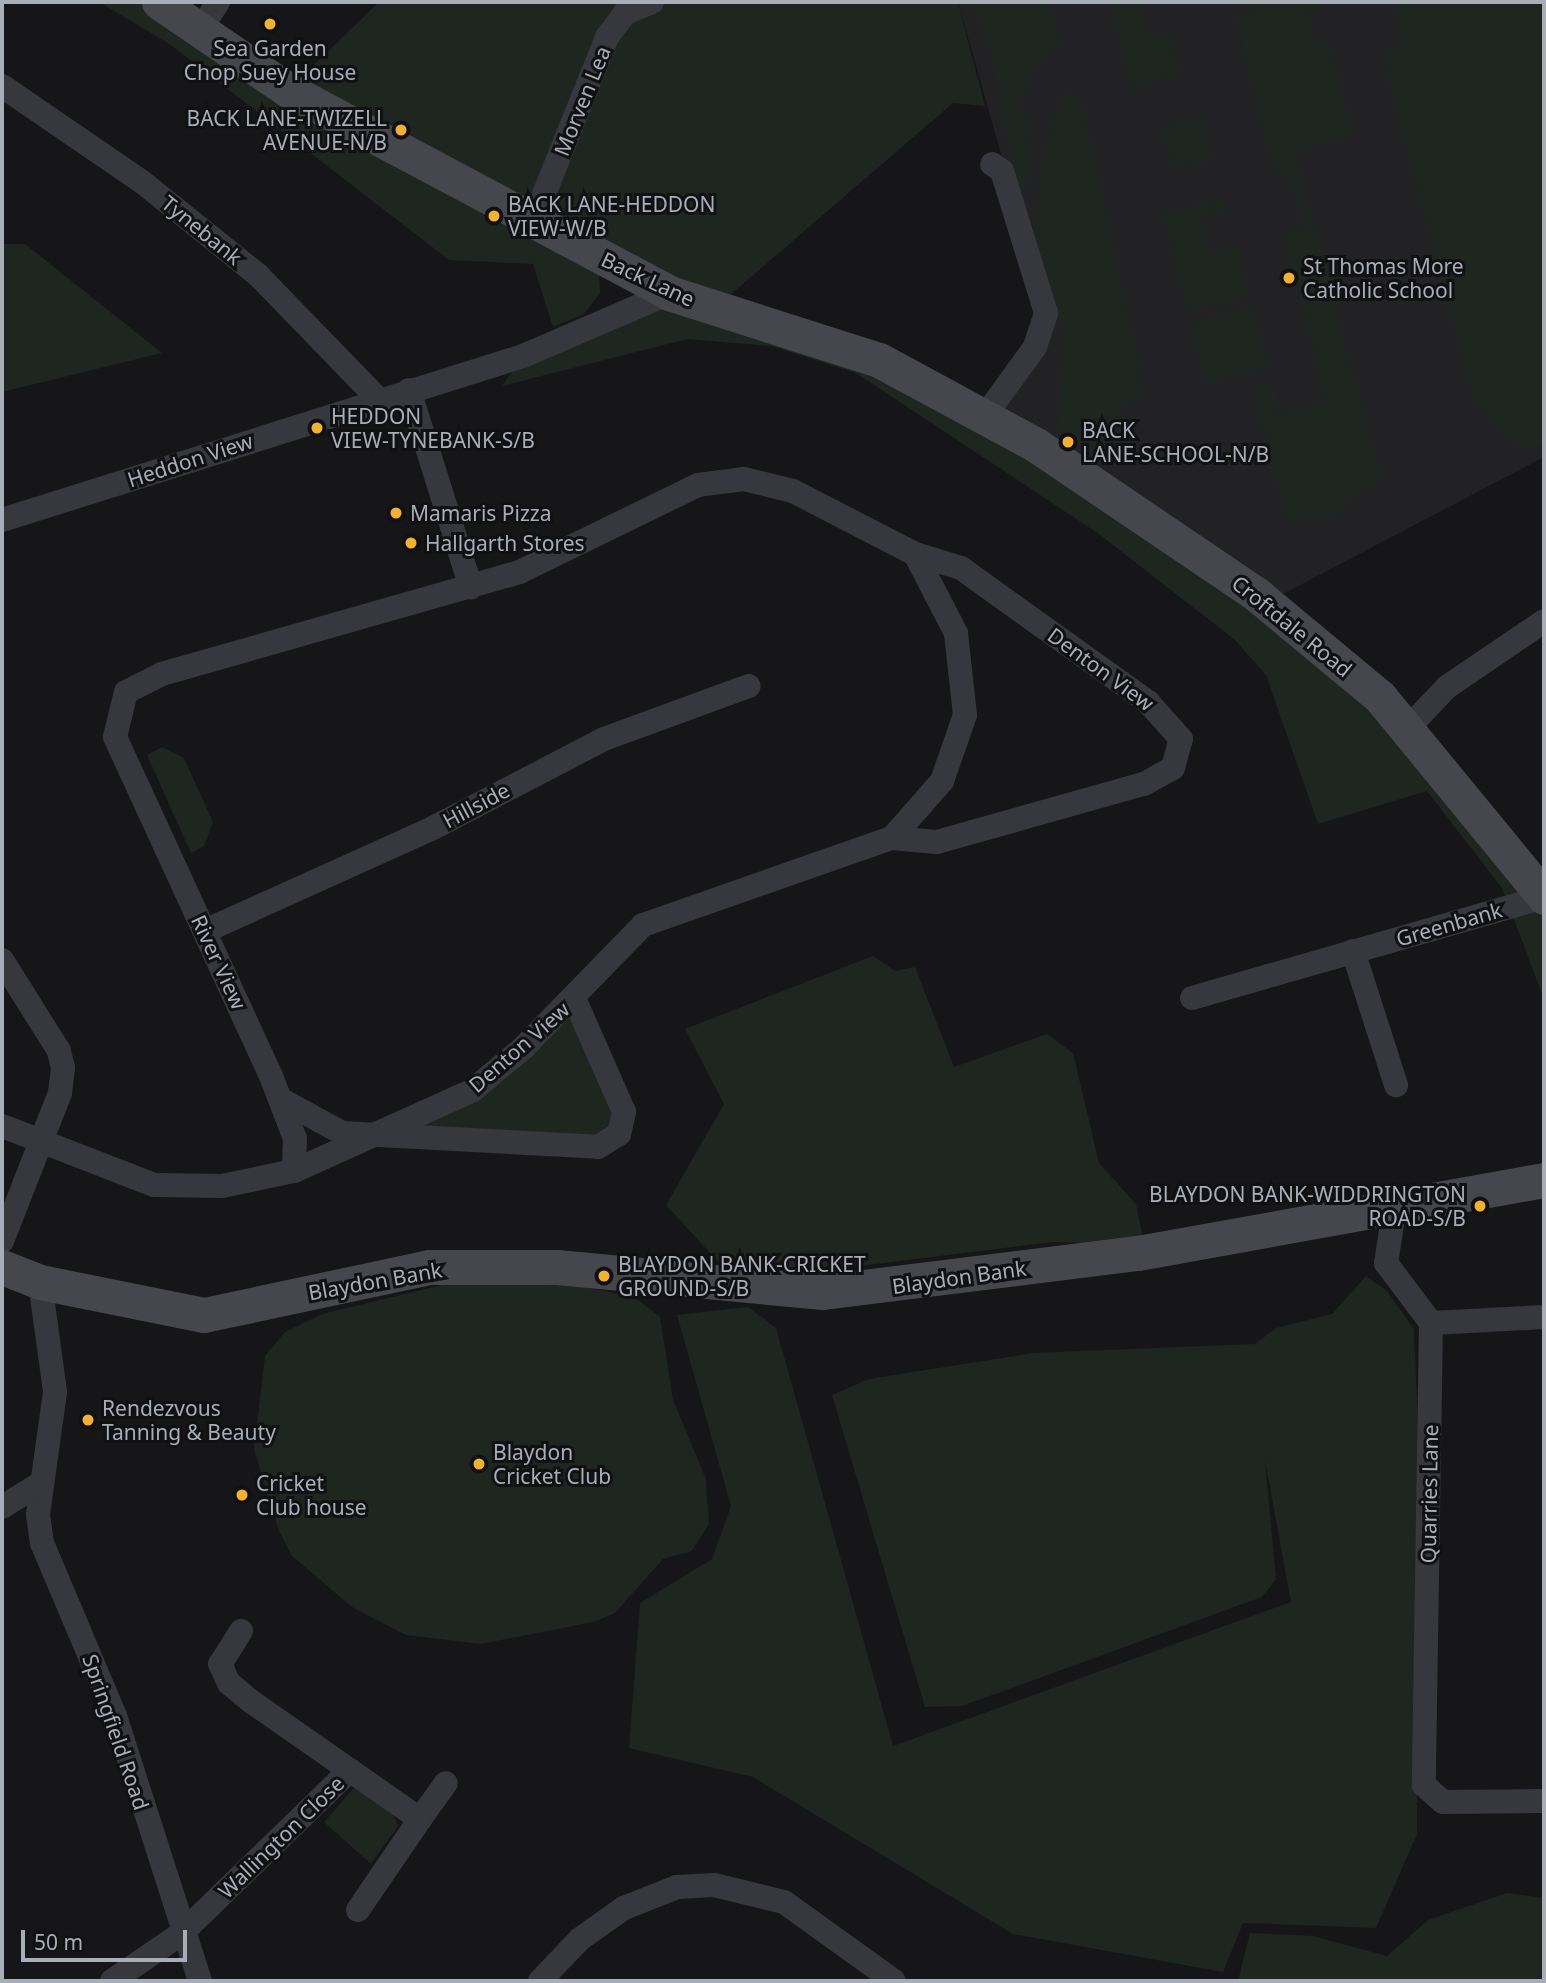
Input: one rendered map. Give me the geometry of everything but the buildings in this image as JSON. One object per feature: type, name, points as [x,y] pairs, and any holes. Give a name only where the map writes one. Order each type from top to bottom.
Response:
[{"type":"street","name":"Back Lane","points":[[159,2],[215,27],[288,90],[670,293],[879,360],[985,417]]},
{"type":"street","name":"Morven Lea","points":[[534,219],[607,37],[625,13],[652,2]]},
{"type":"street","name":"Tynebank","points":[[2,86],[141,181],[259,276],[379,400]]},
{"type":"street","points":[[985,417],[1035,347],[1046,313],[1002,171],[992,164]]},
{"type":"street","name":"Heddon View","points":[[2,520],[573,337],[670,293]]},
{"type":"street","points":[[410,390],[471,588]]},
{"type":"street","name":"Croftdale Road","points":[[985,417],[1036,445],[1256,594],[1380,697],[1544,897]]},
{"type":"street","name":"Denton View","points":[[2,1126],[154,1185],[222,1186],[294,1171],[380,1135],[472,1090],[575,999],[606,957],[643,925],[892,838],[937,842],[1144,784],[1173,768],[1181,738],[1148,702],[961,568],[915,554],[793,491],[744,479],[698,485],[531,566],[471,588],[142,681],[126,692],[115,717],[123,759]]},
{"type":"street","name":"Denton View","points":[[892,838],[942,781],[965,715],[956,633],[915,554]]},
{"type":"street","points":[[1407,729],[1457,680],[1544,621]]},
{"type":"street","name":"Hillside","points":[[205,931],[433,828],[604,739],[749,686]]},
{"type":"street","name":"River View","points":[[123,759],[205,931],[280,1099],[295,1139],[294,1171]]},
{"type":"street","name":"Greenbank","points":[[1192,998],[1544,897]]},
{"type":"street","points":[[1353,951],[1396,1085]]},
{"type":"street","points":[[2,960],[59,1051],[63,1068],[61,1093],[2,1241]]},
{"type":"street","points":[[280,1099],[342,1133],[560,1148],[610,1142],[624,1112],[575,999]]},
{"type":"street","name":"Blaydon Bank","points":[[2,1267],[40,1282],[204,1315],[430,1267],[557,1266],[823,1292],[1138,1252],[1544,1180]]},
{"type":"street","points":[[1395,1205],[1387,1263],[1431,1323],[1544,1317]]},
{"type":"street","name":"Springfield Road","points":[[40,1282],[55,1392],[38,1515],[50,1570],[115,1716],[182,1933],[200,1981]]},
{"type":"street","name":"Quarries Lane","points":[[1431,1323],[1424,1785],[1431,1796],[1461,1804],[1544,1801]]},
{"type":"street","points":[[2,1507],[41,1483]]},
{"type":"street","name":"Wallington Close","points":[[242,1631],[221,1657],[229,1683],[420,1819]]},
{"type":"street","name":"Wallington Close","points":[[112,1981],[182,1933],[350,1770]]},
{"type":"street","points":[[358,1910],[446,1783]]},
{"type":"street","points":[[540,1981],[580,1939],[624,1908],[677,1887],[714,1885],[784,1902],[894,1981]]},
{"type":"shaded area","points":[[99,2],[159,2],[288,90],[379,2],[958,2],[985,106],[953,103],[716,307],[879,360],[1272,607],[1544,893],[1544,999],[1502,888],[1427,791],[1318,824],[1266,675],[1235,640],[1099,534],[856,373],[771,346],[687,339],[502,386],[523,356],[669,294],[599,275],[600,293],[584,314],[553,327],[533,264],[449,260],[168,43]]},
{"type":"shaded area","name":"St Thomas More Catholic School","points":[[958,2],[1544,2],[1544,457],[1283,594],[984,417],[1046,313]]},
{"type":"shaded area","points":[[973,2],[1049,2],[1061,48],[1036,68],[1019,104],[1032,128],[1027,185],[1020,192],[1001,114],[1005,100]]},
{"type":"shaded area","points":[[1110,2],[1140,2],[1149,39],[1170,34],[1181,75],[1131,87]]},
{"type":"shaded area","points":[[1247,2],[1320,2],[1322,9],[1308,13],[1317,46],[1330,42],[1354,136],[1294,152],[1383,484],[1351,495],[1337,515],[1287,521],[1252,386],[1271,381],[1280,415],[1327,402],[1284,234],[1303,229],[1288,172],[1275,176],[1235,17],[1250,14]]},
{"type":"shaded area","points":[[1393,2],[1544,2],[1544,443],[1530,450],[1506,439],[1475,406],[1381,53],[1404,47]]},
{"type":"shaded area","points":[[1064,91],[1082,100],[1141,373],[1136,375],[1142,399],[1119,405],[1125,431],[1082,445],[1057,429],[1064,332],[1035,232],[1043,149]]},
{"type":"shaded area","points":[[1203,118],[1214,161],[1173,171],[1162,128]]},
{"type":"shaded area","points":[[1224,198],[1227,211],[1201,218],[1211,253],[1237,246],[1249,296],[1187,312],[1162,214]]},
{"type":"shaded area","points":[[4,244],[25,244],[162,353],[2,392]]},
{"type":"shaded area","points":[[1252,306],[1268,367],[1206,384],[1189,323]]},
{"type":"shaded area","points":[[162,747],[184,758],[213,822],[204,846],[191,853],[147,755]]},
{"type":"shaded area","points":[[873,956],[895,971],[915,967],[954,1067],[1047,1034],[1073,1053],[1099,1163],[1136,1204],[1144,1244],[1051,1242],[787,1275],[722,1266],[666,1205],[724,1104],[685,1029]]},
{"type":"shaded area","points":[[574,998],[624,1112],[610,1142],[380,1135],[428,1114]]},
{"type":"shaded area","points":[[1366,1276],[1387,1291],[1414,1329],[1417,1404],[1417,1834],[1376,1928],[1243,1923],[1223,1972],[1013,1934],[753,1777],[629,1748],[640,1603],[712,1559],[731,1506],[677,1315],[748,1307],[776,1328],[893,1746],[1291,1602],[1265,1460],[1276,1579],[1262,1597],[962,1706],[925,1707],[832,1395],[869,1379],[1033,1353],[1255,1344],[1276,1328],[1332,1314]]},
{"type":"shaded area","name":"Blaydon Cricket Club","points":[[539,1278],[634,1297],[660,1317],[673,1400],[706,1479],[709,1524],[692,1551],[663,1559],[615,1613],[593,1622],[481,1644],[406,1635],[352,1607],[292,1556],[279,1531],[254,1449],[265,1356],[285,1332],[322,1314],[442,1285]]},
{"type":"shaded area","points":[[354,1788],[393,1814],[398,1826],[371,1864],[324,1822]]},
{"type":"shaded area","points":[[1507,1893],[1544,1898],[1544,1981],[1238,1981],[1250,1933],[1313,1936],[1387,1956],[1428,1920]]},
{"type":"place","name":"Sea Garden Chop Suey House","points":[[270,24]]},
{"type":"place","name":"BACK LANE-TWIZELL AVENUE-N/B","points":[[401,130]]},
{"type":"place","name":"BACK LANE-HEDDON VIEW-W/B","points":[[494,216]]},
{"type":"place","name":"St Thomas More Catholic School","points":[[1289,278]]},
{"type":"place","name":"HEDDON VIEW-TYNEBANK-S/B","points":[[317,428]]},
{"type":"place","name":"BACK LANE-SCHOOL-N/B","points":[[1068,442]]},
{"type":"place","name":"Mamaris Pizza","points":[[396,513]]},
{"type":"place","name":"Hallgarth Stores","points":[[411,543]]},
{"type":"place","name":"BLAYDON BANK-WIDDRINGTON ROAD-S/B","points":[[1480,1206]]},
{"type":"place","name":"BLAYDON BANK-CRICKET GROUND-S/B","points":[[604,1276]]},
{"type":"place","name":"Rendezvous Tanning & Beauty","points":[[88,1420]]},
{"type":"place","name":"Blaydon Cricket Club","points":[[479,1464]]},
{"type":"place","name":"Cricket Club house","points":[[242,1495]]}]
